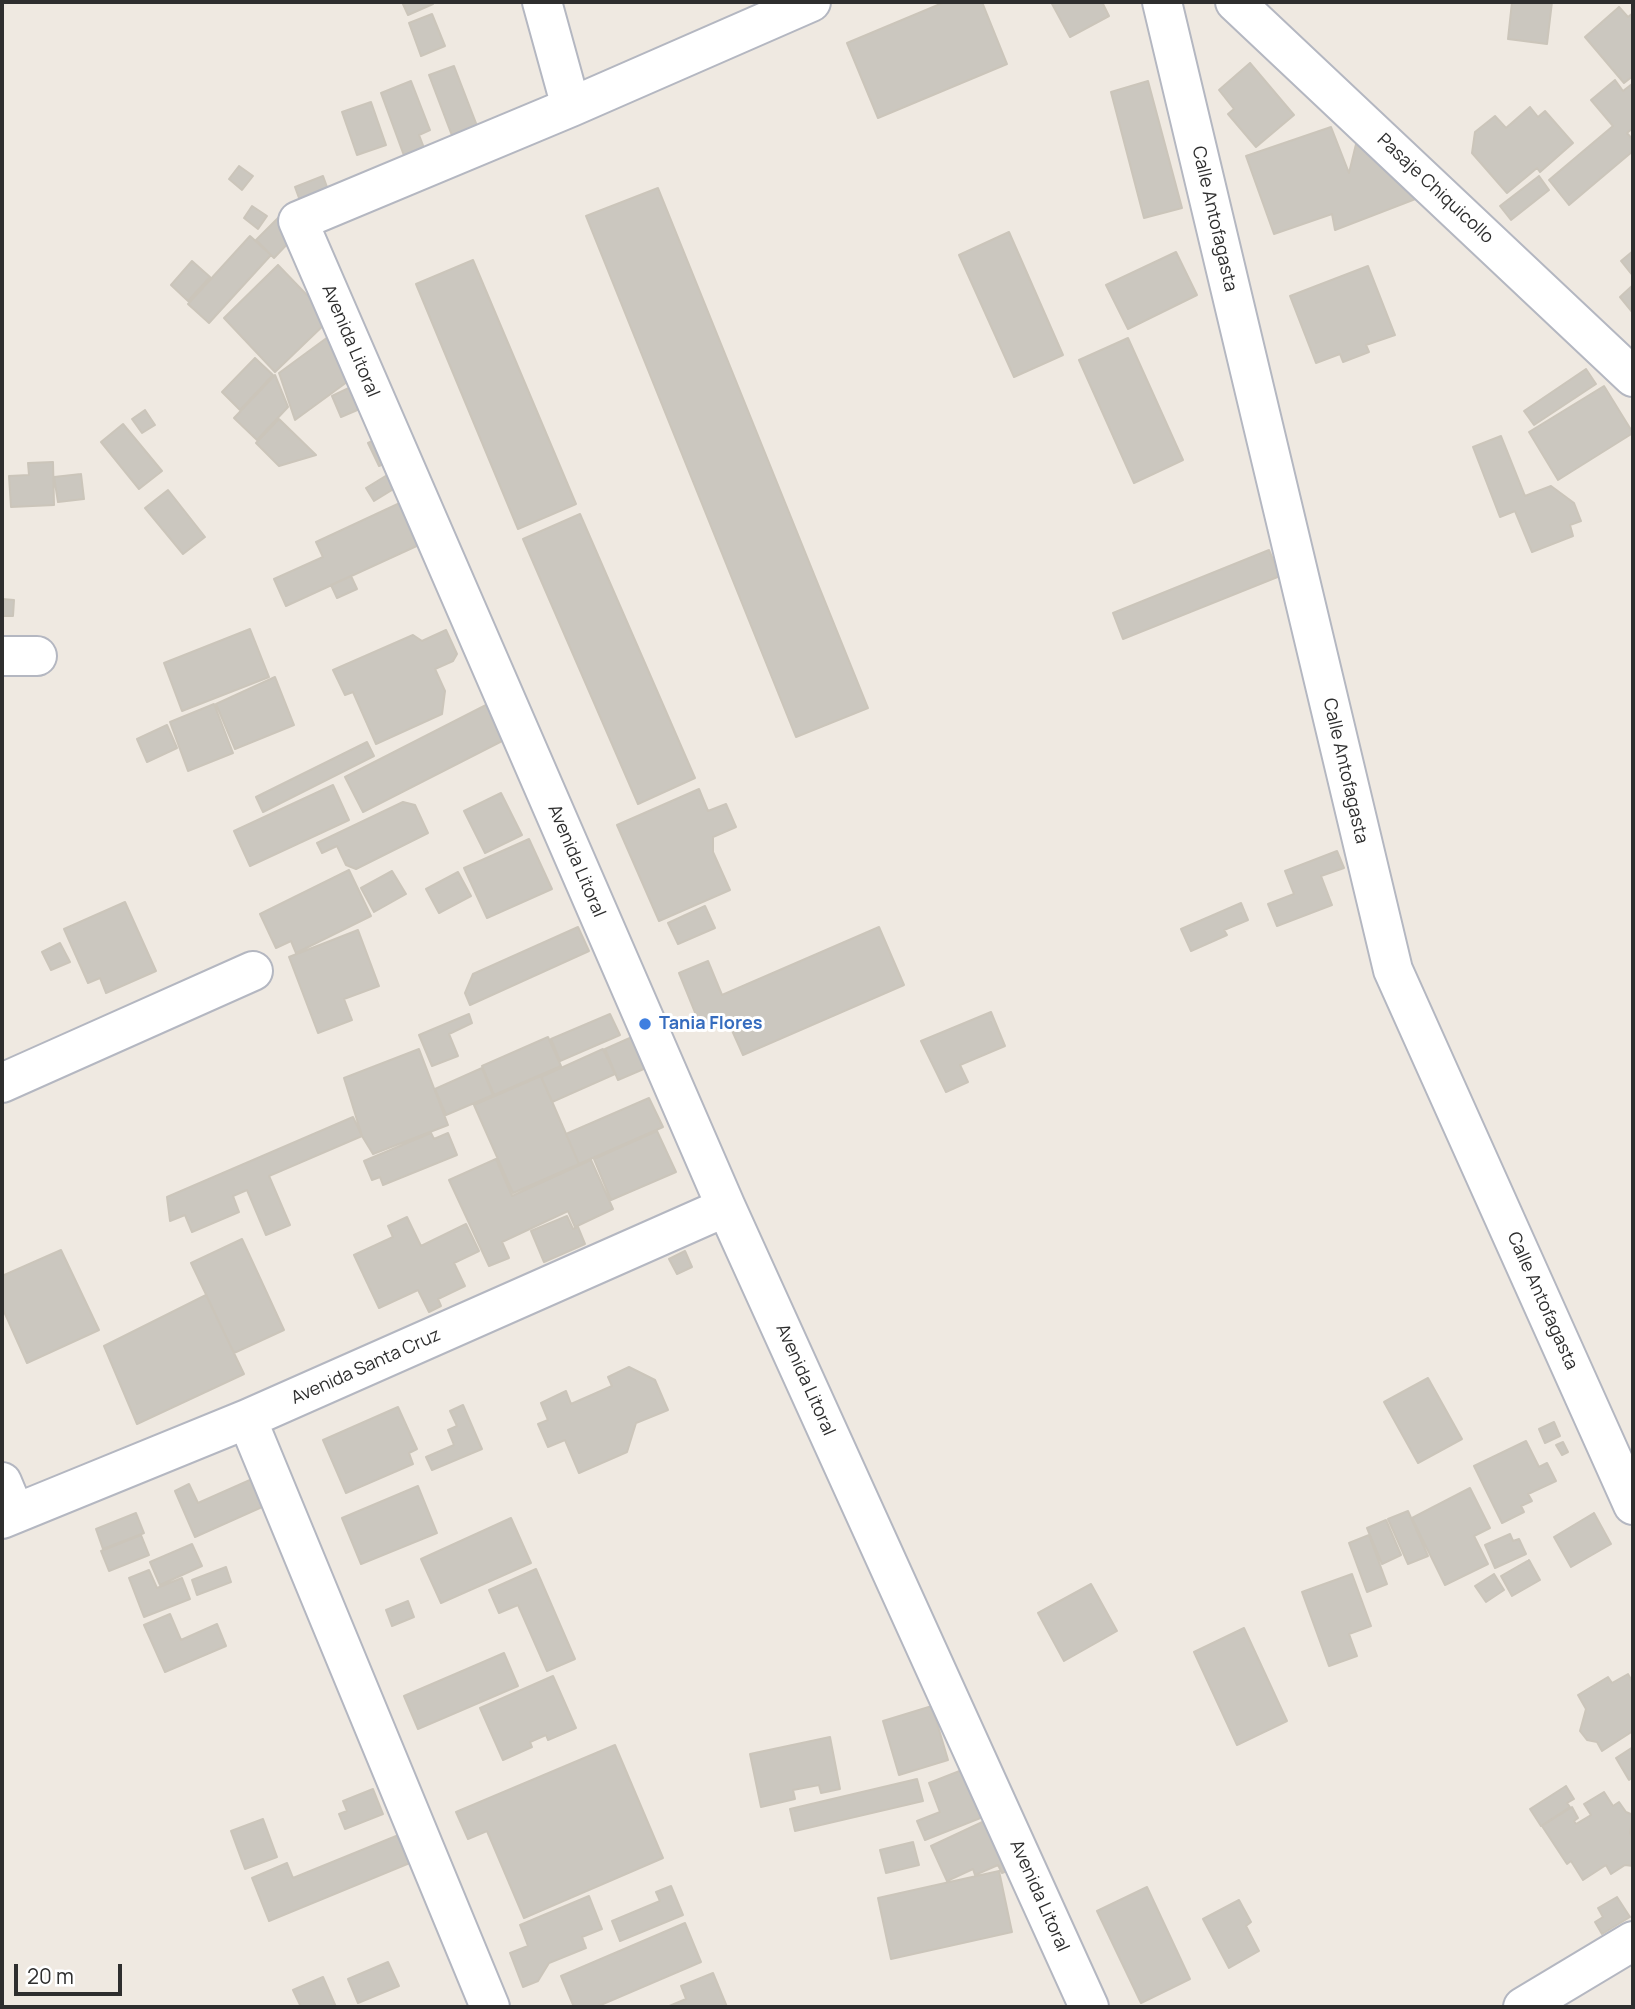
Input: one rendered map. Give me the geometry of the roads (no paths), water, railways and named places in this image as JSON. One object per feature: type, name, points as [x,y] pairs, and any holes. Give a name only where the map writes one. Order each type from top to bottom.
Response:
[{"type":"street","points":[[542,2],[571,107]]},
{"type":"street","name":"Avenida Litoral","points":[[811,2],[571,107],[298,221],[726,1206],[1089,2007]]},
{"type":"street","name":"Calle Antofagasta","points":[[1162,2],[1393,970],[1633,1505]]},
{"type":"street","name":"Pasaje Chiquicollo","points":[[1236,2],[1626,357]]},
{"type":"street","points":[[2,1083],[253,971]]},
{"type":"street","name":"Avenida Santa Cruz","points":[[6,1505],[247,1419],[726,1206]]},
{"type":"street","points":[[247,1419],[490,2007]]},
{"type":"street","points":[[1524,2007],[1633,1941]]},
{"type":"place","name":"Tania Flores","points":[[645,1024]]}]
